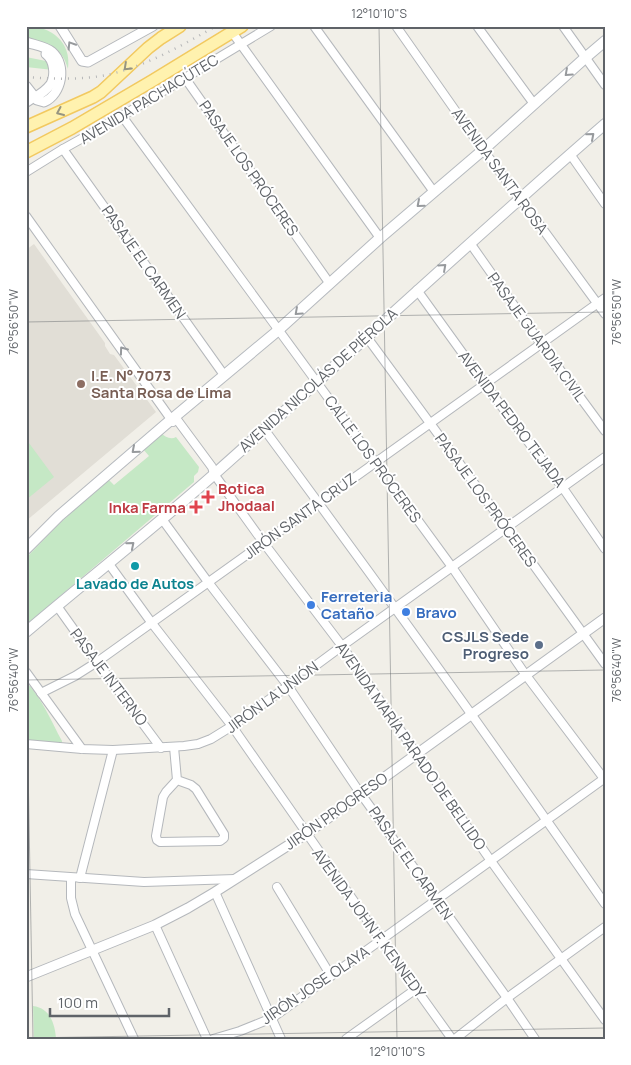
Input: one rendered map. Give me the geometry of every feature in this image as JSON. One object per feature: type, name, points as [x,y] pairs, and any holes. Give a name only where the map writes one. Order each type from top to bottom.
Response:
[{"type":"main road","name":"AVENIDA PACHACÚTEC","points":[[26,127],[93,97],[161,38],[180,26]]},
{"type":"main road","name":"AVENIDA PACHACÚTEC","points":[[26,152],[72,128],[237,29]]},
{"type":"main road","points":[[26,549],[59,516],[279,329],[605,41]]},
{"type":"main road","name":"AVENIDA NICOLÁS DE PIÉROLA","points":[[26,632],[214,474],[417,290],[605,124]]},
{"type":"street","points":[[60,26],[82,61],[88,62],[153,26]]},
{"type":"street","name":"AVENIDA PACHACÚTEC","points":[[26,172],[271,26]]},
{"type":"street","points":[[314,26],[434,192]]},
{"type":"street","name":"AVENIDA SANTA ROSA","points":[[396,26],[483,150],[605,314]]},
{"type":"street","points":[[477,26],[534,104]]},
{"type":"street","points":[[563,26],[605,85]]},
{"type":"street","points":[[237,29],[241,44],[380,238]]},
{"type":"street","points":[[26,42],[50,50],[58,59],[60,68],[60,82],[56,92],[44,102],[35,98],[26,86]]},
{"type":"street","points":[[26,48],[46,54],[50,58],[53,67],[51,83],[45,90],[26,103]]},
{"type":"street","name":"PASAJE LOS PRÓCERES","points":[[185,78],[330,284]]},
{"type":"street","name":"CALLE LOS PRÓCERES","points":[[122,116],[452,567],[525,674],[605,779]]},
{"type":"street","name":"PASAJE EL CARMEN","points":[[63,149],[224,375]]},
{"type":"street","points":[[570,154],[605,204]]},
{"type":"street","name":"AVENIDA MARÍA PARADO DE BELLIDO","points":[[26,216],[174,423],[342,646],[491,861],[605,1020]]},
{"type":"street","name":"PASAJE GUARDIA CIVIL","points":[[470,243],[540,344],[605,431]]},
{"type":"street","name":"AVENIDA PEDRO TEJADA","points":[[417,290],[563,488],[605,549]]},
{"type":"street","name":"JIRÓN SANTA CRUZ","points":[[41,694],[97,662],[605,298]]},
{"type":"street","name":"PASAJE LOS PRÓCERES","points":[[366,336],[605,664]]},
{"type":"street","points":[[264,429],[396,608],[605,904]]},
{"type":"street","name":"JIRÓN LA UNIÓN","points":[[26,744],[113,750],[174,747],[198,744],[211,740],[605,457]]},
{"type":"street","name":"PASAJE EL CARMEN","points":[[162,519],[288,686],[361,794],[535,1039]]},
{"type":"street","name":"AVENIDA JOHN F. KENNEDY","points":[[109,564],[232,726],[381,940],[454,1039]]},
{"type":"street","name":"PASAJE INTERNO","points":[[57,606],[161,748]]},
{"type":"street","name":"JIRÓN PROGRESO","points":[[26,977],[155,925],[215,892],[306,834],[605,618]]},
{"type":"street","points":[[26,672],[82,749]]},
{"type":"street","points":[[174,747],[177,780],[163,797],[156,836],[157,840],[160,842],[220,841],[224,838],[224,834],[196,788],[177,780]]},
{"type":"street","points":[[80,878],[113,750]]},
{"type":"street","name":"JIRÓN JOSE OLAYA","points":[[213,1039],[240,1032],[272,1018],[605,779]]},
{"type":"street","points":[[26,874],[144,882],[234,879]]},
{"type":"street","points":[[71,878],[71,898],[75,914],[134,1039]]},
{"type":"street","points":[[277,887],[331,976]]},
{"type":"street","points":[[215,892],[281,1039]]},
{"type":"street","points":[[155,925],[207,1039]]},
{"type":"street","points":[[454,1039],[605,927]]},
{"type":"street","points":[[346,1039],[416,989]]},
{"type":"shaded area","name":"I.E. N° 7073 Santa Rosa de Lima","points":[[34,244],[105,343],[110,354],[114,355],[156,412],[26,521],[26,250]]},
{"type":"green space","points":[[26,26],[44,29],[58,37],[67,51],[68,69],[58,50],[47,44],[26,38]]},
{"type":"green space","points":[[26,57],[46,61],[53,70],[26,67]]},
{"type":"green space","points":[[161,433],[168,438],[176,437],[199,467],[198,472],[194,476],[194,482],[26,625],[26,558],[58,525],[108,479],[114,485],[149,456],[143,449]]},
{"type":"green space","points":[[26,439],[54,477],[26,500]]},
{"type":"green space","points":[[26,682],[46,710],[62,741],[62,745],[26,741]]},
{"type":"green space","points":[[33,1006],[39,1007],[47,1013],[53,1022],[56,1039],[34,1039]]},
{"type":"railway","points":[[26,77],[57,79],[107,75],[163,55],[216,26]]},
{"type":"place","name":"I.E. N° 7073 Santa Rosa de Lima","points":[[81,384]]},
{"type":"place","name":"Botica Jhodaal","points":[[208,497]]},
{"type":"place","name":"Inka Farma","points":[[196,507]]},
{"type":"place","name":"Lavado de Autos","points":[[135,566]]},
{"type":"place","name":"Ferreteria Cataño","points":[[311,605]]},
{"type":"place","name":"Bravo","points":[[406,612]]},
{"type":"place","name":"CSJLS Sede Progreso","points":[[539,645]]}]
